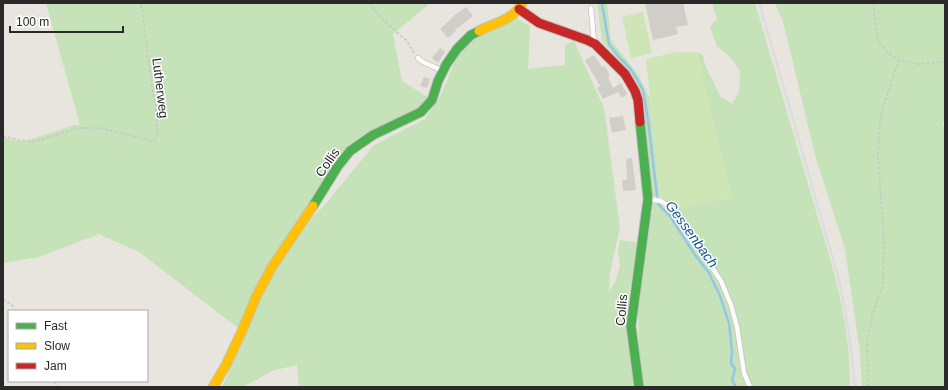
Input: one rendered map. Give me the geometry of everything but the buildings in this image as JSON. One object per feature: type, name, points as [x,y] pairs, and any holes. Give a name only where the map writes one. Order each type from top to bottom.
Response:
[{"type":"street","name":"Collis","points":[[213,387],[242,332],[256,297],[272,267],[306,218],[338,166],[350,151],[373,135],[421,112],[432,100],[438,81],[457,49],[471,35],[507,19],[520,6],[539,23],[595,44],[625,74],[635,91],[638,100],[651,199],[631,326],[640,387]]},
{"type":"lane","points":[[592,8],[595,44]]},
{"type":"lane","points":[[418,58],[423,62],[444,71]]},
{"type":"lane","points":[[651,199],[661,201],[672,209],[721,281],[731,305],[737,327],[744,373],[750,387]]},
{"type":"path","name":"Lutherweg","points":[[3,136],[34,142],[78,128],[100,128],[152,141],[157,137],[156,110],[140,3]]},
{"type":"path","points":[[368,3],[383,20],[407,41],[418,58]]},
{"type":"path","points":[[872,3],[878,41],[887,52],[899,60],[918,64],[945,62]]},
{"type":"path","points":[[868,387],[867,342],[872,315],[883,285],[884,242],[878,158],[880,130],[882,111],[899,60]]},
{"type":"path","points":[[3,299],[12,305],[14,310]]},
{"type":"green space","points":[[46,3],[427,3],[428,5],[393,34],[402,81],[432,100],[338,166],[242,331],[139,252],[99,234],[39,257],[3,263],[3,137],[12,140],[26,141],[74,125],[80,125]]},
{"type":"green space","points":[[597,3],[607,3],[611,40],[639,76],[650,99],[660,196],[653,196],[633,77],[602,41]]},
{"type":"green space","points":[[712,3],[755,3],[833,269],[843,313],[849,355],[850,387],[752,387],[746,373],[739,327],[733,304],[722,279],[676,210],[679,207],[731,198],[697,52],[703,55],[705,65],[720,96],[732,104],[739,93],[740,72],[732,59],[717,46],[710,27],[717,19]]},
{"type":"green space","points":[[775,3],[945,3],[945,118],[943,124],[945,132],[945,387],[862,387],[860,353],[845,249],[815,155],[784,25]]},
{"type":"green space","points":[[643,12],[652,53],[631,58],[622,17]]},
{"type":"green space","points":[[515,17],[530,26],[528,69],[565,65],[565,45],[574,41],[604,108],[620,228],[610,273],[609,292],[616,280],[620,265],[618,252],[620,240],[639,243],[629,291],[628,326],[635,387],[299,387],[297,365],[272,371],[243,387],[222,387],[246,334],[260,298],[277,269],[308,223],[374,145],[425,119],[442,93],[461,50],[473,38]]},
{"type":"green space","points":[[677,52],[697,52],[732,198],[679,207],[676,210],[660,196],[646,59]]},
{"type":"green space","points":[[654,203],[665,208],[675,216],[722,287],[735,327],[741,371],[746,387],[644,387],[639,355],[638,303],[652,213],[654,212],[652,208]]},
{"type":"waterway","name":"Gessenbach","points":[[600,3],[602,4],[609,44],[630,68],[643,90],[658,204],[670,216],[695,255],[709,273],[720,296],[729,323],[732,351],[731,363],[735,369],[732,380],[736,387]]},
{"type":"railway","points":[[759,3],[840,284],[849,335],[855,387]]},
{"type":"traffic: fast","points":[[313,206],[338,166],[350,151],[373,135],[421,112],[432,100],[438,81],[446,65],[457,49],[471,35],[479,31]]},
{"type":"traffic: fast","points":[[639,387],[631,326],[648,199],[640,122]]},
{"type":"traffic: slow","points":[[479,31],[509,17],[522,3]]},
{"type":"traffic: slow","points":[[213,387],[226,365],[256,297],[272,267],[313,206]]},
{"type":"traffic: jam","points":[[519,9],[539,23],[595,44],[625,74],[635,91],[638,100],[640,122]]}]
